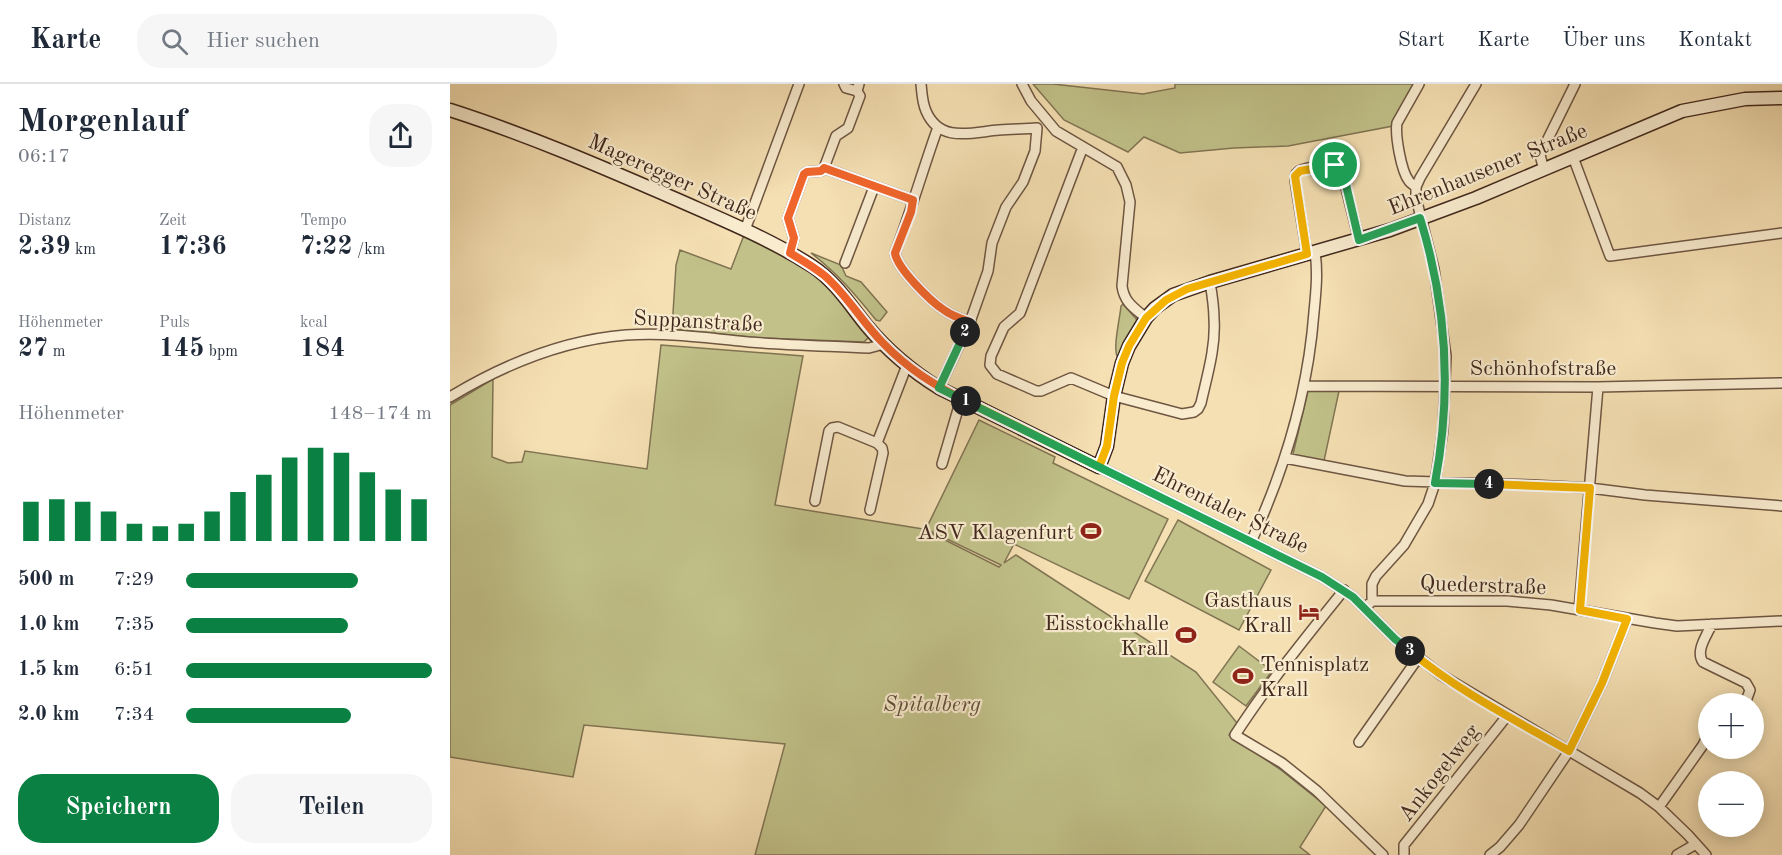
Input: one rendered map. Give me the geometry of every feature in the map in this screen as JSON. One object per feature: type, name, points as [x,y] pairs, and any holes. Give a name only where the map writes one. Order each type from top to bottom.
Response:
[{"type":"street","points":[[745,230],[799,84]]},
{"type":"street","points":[[790,253],[794,238],[788,218],[804,174],[821,171],[824,168],[836,136],[848,128],[860,96],[858,88],[849,90],[844,84]]},
{"type":"street","points":[[921,84],[922,100],[927,114],[938,127],[947,131],[967,135],[1037,128],[1047,121]]},
{"type":"street","points":[[1022,84],[1031,102],[1065,138],[1117,167],[1126,185],[1130,202],[1122,286],[1129,304],[1146,318],[1122,363],[1114,396],[1107,446],[1099,467]]},
{"type":"street","points":[[1416,187],[1407,179],[1399,151],[1396,127],[1419,84]]},
{"type":"street","points":[[1364,608],[1372,601],[1372,584],[1376,576],[1412,533],[1428,504],[1435,483],[1443,430],[1446,356],[1438,291],[1430,251],[1420,218],[1416,187],[1476,84]]},
{"type":"street","points":[[1544,170],[1540,155],[1575,84]]},
{"type":"street","name":"Ehrenhausener Straße","points":[[1146,318],[1173,295],[1210,282],[1359,240],[1476,198],[1682,111],[1744,99],[1782,98]]},
{"type":"street","name":"Mageregger Straße","points":[[450,110],[493,123],[574,154],[745,230],[790,253],[812,266],[834,285],[884,344],[907,365],[939,388],[1099,467]]},
{"type":"street","points":[[938,127],[911,212],[895,253],[896,258],[915,283],[936,304],[956,317],[970,322]]},
{"type":"street","points":[[939,388],[970,322],[988,272],[992,243],[1008,202],[1023,182],[1035,151],[1037,128]]},
{"type":"street","points":[[1083,147],[1020,313],[1005,327],[991,356],[990,365],[997,374],[1031,390],[1041,391],[1071,378],[1114,396],[1189,414],[1198,409],[1201,403],[1211,359],[1214,320],[1210,282]]},
{"type":"street","points":[[1573,157],[1610,256],[1782,233]]},
{"type":"street","points":[[1251,542],[1268,504],[1296,423],[1312,342],[1317,272],[1295,180],[1295,176],[1300,171],[1335,165],[1341,168],[1359,240]]},
{"type":"street","points":[[824,168],[913,200]]},
{"type":"street","points":[[845,263],[874,187]]},
{"type":"street","name":"Suppanstraße","points":[[450,398],[512,364],[535,355],[608,337],[639,334],[670,335],[761,343],[869,348],[884,344]]},
{"type":"street","points":[[877,442],[907,365]]},
{"type":"street","name":"Schönhofstraße","points":[[1304,386],[1598,387],[1782,383]]},
{"type":"street","points":[[1580,610],[1598,387]]},
{"type":"street","points":[[942,464],[961,399]]},
{"type":"street","points":[[815,501],[829,431],[838,427],[877,442],[883,453],[870,510]]},
{"type":"street","points":[[1285,458],[1405,481],[1590,488],[1645,495],[1782,506]]},
{"type":"street","name":"Ehrentaler Straße","points":[[1099,467],[1344,590],[1395,639],[1441,675],[1627,785],[1659,807],[1706,855]]},
{"type":"street","points":[[1344,590],[1278,673],[1235,735],[1282,763],[1317,791],[1383,855]]},
{"type":"street","name":"Quederstraße","points":[[1372,601],[1508,601],[1551,605],[1677,626],[1782,621]]},
{"type":"street","points":[[1490,855],[1519,825],[1569,751],[1602,683],[1627,619]]},
{"type":"street","points":[[1712,624],[1700,651],[1700,659],[1746,683],[1750,690],[1749,693]]},
{"type":"street","points":[[1359,742],[1418,658]]},
{"type":"street","name":"Ankogelweg","points":[[1404,855],[1404,846],[1507,716]]},
{"type":"street","points":[[1659,807],[1698,752]]},
{"type":"street","points":[[1677,855],[1696,844]]},
{"type":"green space","points":[[1033,84],[1053,84],[1143,94],[1175,88],[1175,84],[1415,84],[1393,126],[1288,146],[1180,153],[1144,137],[1128,152],[1064,120]]},
{"type":"green space","points":[[744,235],[818,276],[844,303],[867,333],[868,338],[864,342],[759,338],[672,329],[676,265],[680,250],[731,269]]},
{"type":"green space","points":[[811,253],[841,265],[846,276],[861,282],[887,312],[880,321],[876,320],[845,284]]},
{"type":"green space","points":[[1123,304],[1138,321],[1118,358],[1116,341]]},
{"type":"green space","name":"Spitalberg","points":[[661,345],[803,356],[775,505],[923,529],[999,567],[1001,565],[926,529],[979,420],[1055,457],[1053,463],[1168,519],[1129,599],[1014,544],[1004,563],[1016,555],[1196,672],[1237,723],[1229,735],[1281,770],[1326,806],[1300,847],[1310,855],[755,855],[785,744],[584,725],[573,777],[450,757],[450,405],[493,379],[492,457],[508,463],[522,462],[525,451],[647,469]]},
{"type":"green space","points":[[1309,390],[1339,391],[1324,461],[1293,454]]},
{"type":"green space","points":[[1178,520],[1271,570],[1239,630],[1145,581]]},
{"type":"green space","name":"Tennisplatz Krall","points":[[1239,646],[1272,671],[1246,706],[1213,682]]},
{"type":"place","name":"ASV Klagenfurt","points":[[1091,531]]},
{"type":"place","name":"Gasthaus Krall","points":[[1309,612]]},
{"type":"place","name":"Eisstockhalle Krall","points":[[1186,635]]},
{"type":"place","name":"Tennisplatz Krall","points":[[1243,676]]},
{"type":"route","points":[[1335,165],[1300,171],[1295,176],[1307,254],[1187,289],[1173,295],[1146,318],[1129,346],[1122,363],[1114,396],[1109,438],[1099,467],[979,408],[939,388],[923,377],[884,344],[825,276],[790,253],[794,238],[788,218],[804,174],[807,172],[821,171],[824,168],[913,200],[911,212],[895,253],[898,263],[936,304],[956,317],[970,322],[939,388],[1099,467],[1322,577],[1353,597],[1395,639],[1441,675],[1569,751],[1602,683],[1627,619],[1580,610],[1590,488],[1435,483],[1443,430],[1446,356],[1434,269],[1420,218],[1359,240],[1343,172],[1339,166],[1335,165]]}]
